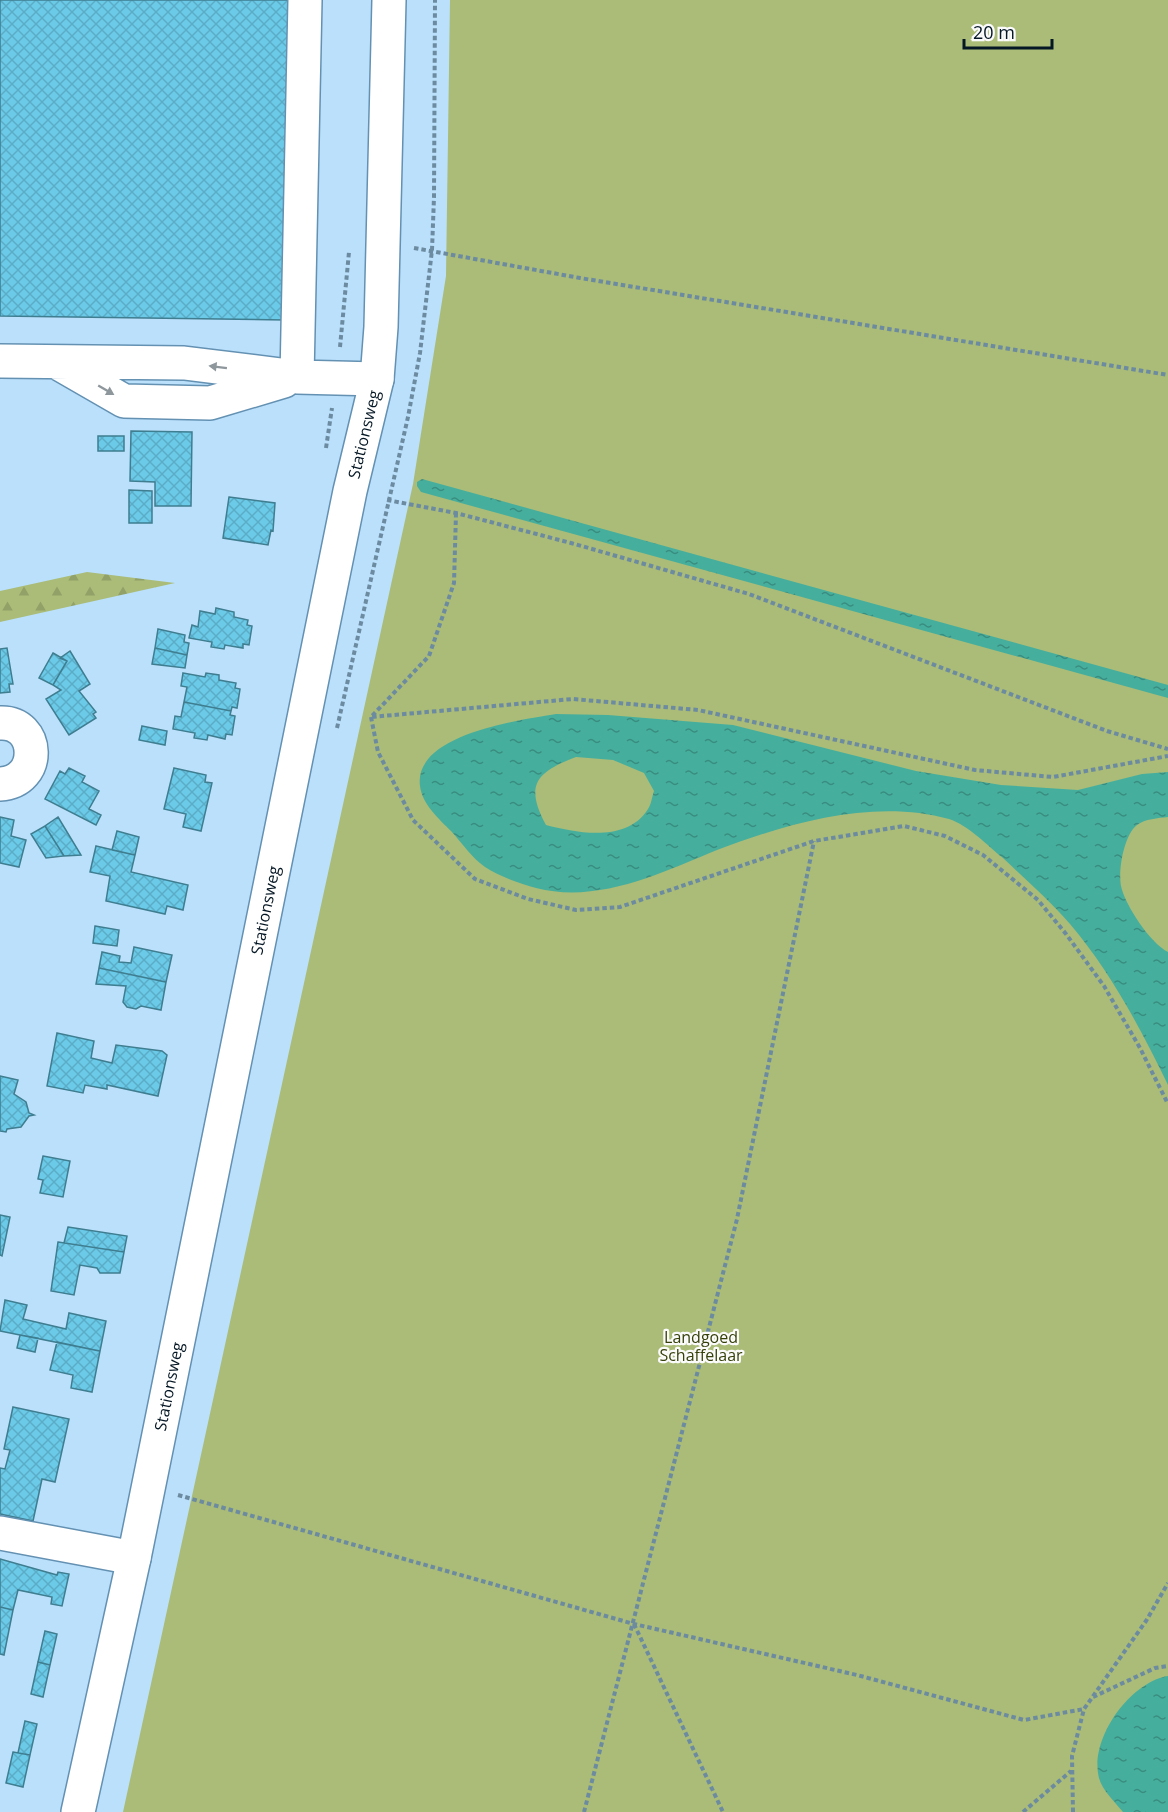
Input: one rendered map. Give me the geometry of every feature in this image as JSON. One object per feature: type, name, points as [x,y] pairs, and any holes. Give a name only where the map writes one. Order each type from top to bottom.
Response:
[{"type":"main road","points":[[297,377],[305,0]]},
{"type":"main road","name":"Stationsweg","points":[[78,1812],[134,1558],[350,491],[377,379],[389,0]]},
{"type":"main road","points":[[0,361],[55,362],[124,401],[210,403],[297,377],[377,379]]},
{"type":"main road","points":[[0,723],[15,726],[23,732],[28,740],[31,759],[23,775],[15,781],[0,784]]},
{"type":"main road","points":[[0,1533],[134,1558]]},
{"type":"path","name":"Stationsweg","points":[[325,453],[336,377],[350,241]]},
{"type":"path","points":[[383,245],[432,250],[580,278],[1168,375]]},
{"type":"path","points":[[388,500],[456,513],[749,594],[1107,731],[1168,749]]},
{"type":"path","points":[[371,717],[429,656],[454,583],[456,513]]},
{"type":"path","points":[[371,717],[573,699],[698,710],[975,770],[1064,776],[1168,756]]},
{"type":"path","points":[[371,717],[378,752],[413,820],[475,879],[528,899],[576,910],[620,906],[814,841],[904,826],[945,836],[983,855],[1038,900],[1104,986],[1140,1048],[1168,1104]]},
{"type":"path","points":[[584,1812],[737,1219],[814,841]]},
{"type":"path","points":[[170,1493],[634,1624],[857,1675],[1024,1720],[1084,1709]]},
{"type":"path","points":[[1073,1812],[1072,1756],[1084,1709],[1146,1621],[1168,1583]]},
{"type":"path","points":[[634,1624],[723,1812]]},
{"type":"path","points":[[1092,1698],[1155,1668],[1168,1666]]},
{"type":"path","points":[[1023,1812],[1071,1770]]},
{"type":"green space","name":"Landgoed Schaffelaar","points":[[450,0],[1168,0],[1168,1812],[123,1812],[413,484],[446,276]]},
{"type":"green space","points":[[87,572],[175,583],[0,622],[0,591]]},
{"type":"water","points":[[422,479],[1168,685],[1168,698],[421,492],[417,482]]},
{"type":"water","points":[[556,714],[608,715],[733,725],[916,771],[1001,785],[1078,790],[1142,774],[1168,772],[1168,817],[1144,821],[1132,830],[1125,844],[1120,879],[1123,894],[1139,923],[1154,941],[1168,952],[1168,1085],[1124,1001],[1085,942],[1046,898],[1003,858],[970,831],[949,819],[920,813],[891,811],[831,816],[744,840],[629,884],[583,892],[559,892],[536,888],[490,870],[471,855],[424,799],[420,786],[422,768],[433,754],[451,742],[472,733],[519,720]],"holes":[[[576,757],[613,760],[644,773],[654,791],[649,807],[639,820],[628,827],[601,833],[572,831],[546,825],[536,799],[538,781],[544,774]]]},
{"type":"water","points":[[1168,1676],[1168,1812],[1123,1812],[1099,1778],[1100,1746],[1106,1730],[1127,1701],[1140,1689]]},
{"type":"building","points":[[0,0],[289,0],[285,320],[0,316]]},
{"type":"building","points":[[131,431],[192,432],[191,506],[155,506],[155,482],[130,481]]},
{"type":"building","points":[[98,436],[124,436],[124,451],[98,451]]},
{"type":"building","points":[[129,490],[152,491],[152,523],[129,523]]},
{"type":"building","points":[[229,497],[275,503],[273,531],[271,530],[268,545],[223,538]]},
{"type":"building","points":[[216,608],[234,612],[234,617],[248,620],[247,625],[252,626],[249,645],[243,644],[243,648],[225,645],[224,649],[211,647],[212,642],[189,638],[192,625],[198,627],[200,611],[215,614]]},
{"type":"building","points":[[158,629],[185,635],[184,642],[189,643],[187,655],[155,648]]},
{"type":"building","points":[[7,648],[13,684],[9,684],[10,692],[0,693],[0,649]]},
{"type":"building","points":[[155,648],[187,655],[185,668],[152,664]]},
{"type":"building","points":[[70,651],[90,684],[79,691],[96,712],[93,714],[96,718],[69,735],[46,699],[61,690],[53,685],[67,661],[60,658]]},
{"type":"building","points":[[53,653],[67,661],[53,685],[39,678]]},
{"type":"building","points":[[183,673],[205,677],[206,673],[219,675],[219,680],[236,683],[235,688],[240,689],[237,708],[232,707],[231,711],[184,702],[187,687],[181,686]]},
{"type":"building","points":[[184,702],[231,711],[230,715],[235,716],[232,735],[226,734],[225,739],[208,735],[207,740],[194,738],[195,733],[173,729],[175,716],[181,717]]},
{"type":"building","points":[[142,726],[167,731],[165,745],[139,740]]},
{"type":"building","points":[[69,768],[85,776],[82,782],[99,791],[89,809],[101,815],[96,825],[45,799],[60,771],[65,774]]},
{"type":"building","points":[[174,768],[206,775],[205,782],[212,783],[201,831],[183,827],[186,814],[164,809]]},
{"type":"building","points":[[0,817],[14,820],[11,836],[26,840],[19,867],[0,863]]},
{"type":"building","points":[[58,817],[81,855],[64,856],[45,826]]},
{"type":"building","points":[[45,826],[64,856],[46,858],[31,834]]},
{"type":"building","points":[[117,831],[139,837],[135,855],[112,850]]},
{"type":"building","points":[[96,846],[135,855],[131,872],[188,885],[183,910],[167,906],[165,914],[106,901],[110,876],[90,872]]},
{"type":"building","points":[[95,926],[119,930],[117,946],[93,943]]},
{"type":"building","points":[[134,947],[172,955],[166,982],[99,968],[102,952],[120,956],[119,962],[131,963]]},
{"type":"building","points":[[99,968],[166,982],[161,1010],[141,1006],[136,1009],[127,1007],[123,1002],[126,986],[96,984]]},
{"type":"building","points":[[57,1033],[94,1041],[91,1058],[112,1063],[116,1045],[162,1051],[167,1055],[158,1096],[107,1085],[107,1089],[85,1085],[83,1093],[47,1086]]},
{"type":"building","points":[[0,1076],[18,1080],[14,1094],[26,1102],[29,1113],[34,1115],[29,1116],[21,1127],[7,1129],[6,1132],[0,1131]]},
{"type":"building","points":[[43,1156],[70,1161],[63,1197],[40,1193],[43,1180],[38,1179]]},
{"type":"building","points":[[0,1215],[10,1217],[2,1256],[0,1255]]},
{"type":"building","points":[[68,1227],[127,1236],[124,1252],[64,1243]]},
{"type":"building","points":[[58,1242],[124,1252],[120,1273],[100,1273],[97,1268],[80,1265],[74,1295],[51,1291]]},
{"type":"building","points":[[5,1300],[27,1305],[23,1319],[66,1329],[69,1313],[106,1321],[100,1351],[0,1331]]},
{"type":"building","points":[[20,1335],[38,1338],[35,1352],[17,1348]]},
{"type":"building","points":[[57,1342],[100,1351],[92,1392],[71,1388],[73,1375],[50,1370]]},
{"type":"building","points":[[13,1407],[69,1419],[55,1482],[42,1479],[33,1521],[0,1514],[0,1468],[5,1469],[10,1450],[4,1449]]},
{"type":"building","points":[[0,1559],[57,1575],[58,1572],[69,1574],[62,1606],[51,1604],[52,1597],[18,1590],[13,1610],[0,1607]]},
{"type":"building","points":[[0,1607],[13,1610],[4,1655],[0,1654]]},
{"type":"building","points":[[45,1631],[57,1634],[50,1665],[38,1662]]},
{"type":"building","points":[[38,1662],[50,1665],[43,1697],[31,1694]]},
{"type":"building","points":[[25,1721],[37,1724],[30,1755],[18,1753]]},
{"type":"building","points":[[13,1752],[30,1755],[23,1787],[6,1783]]}]
